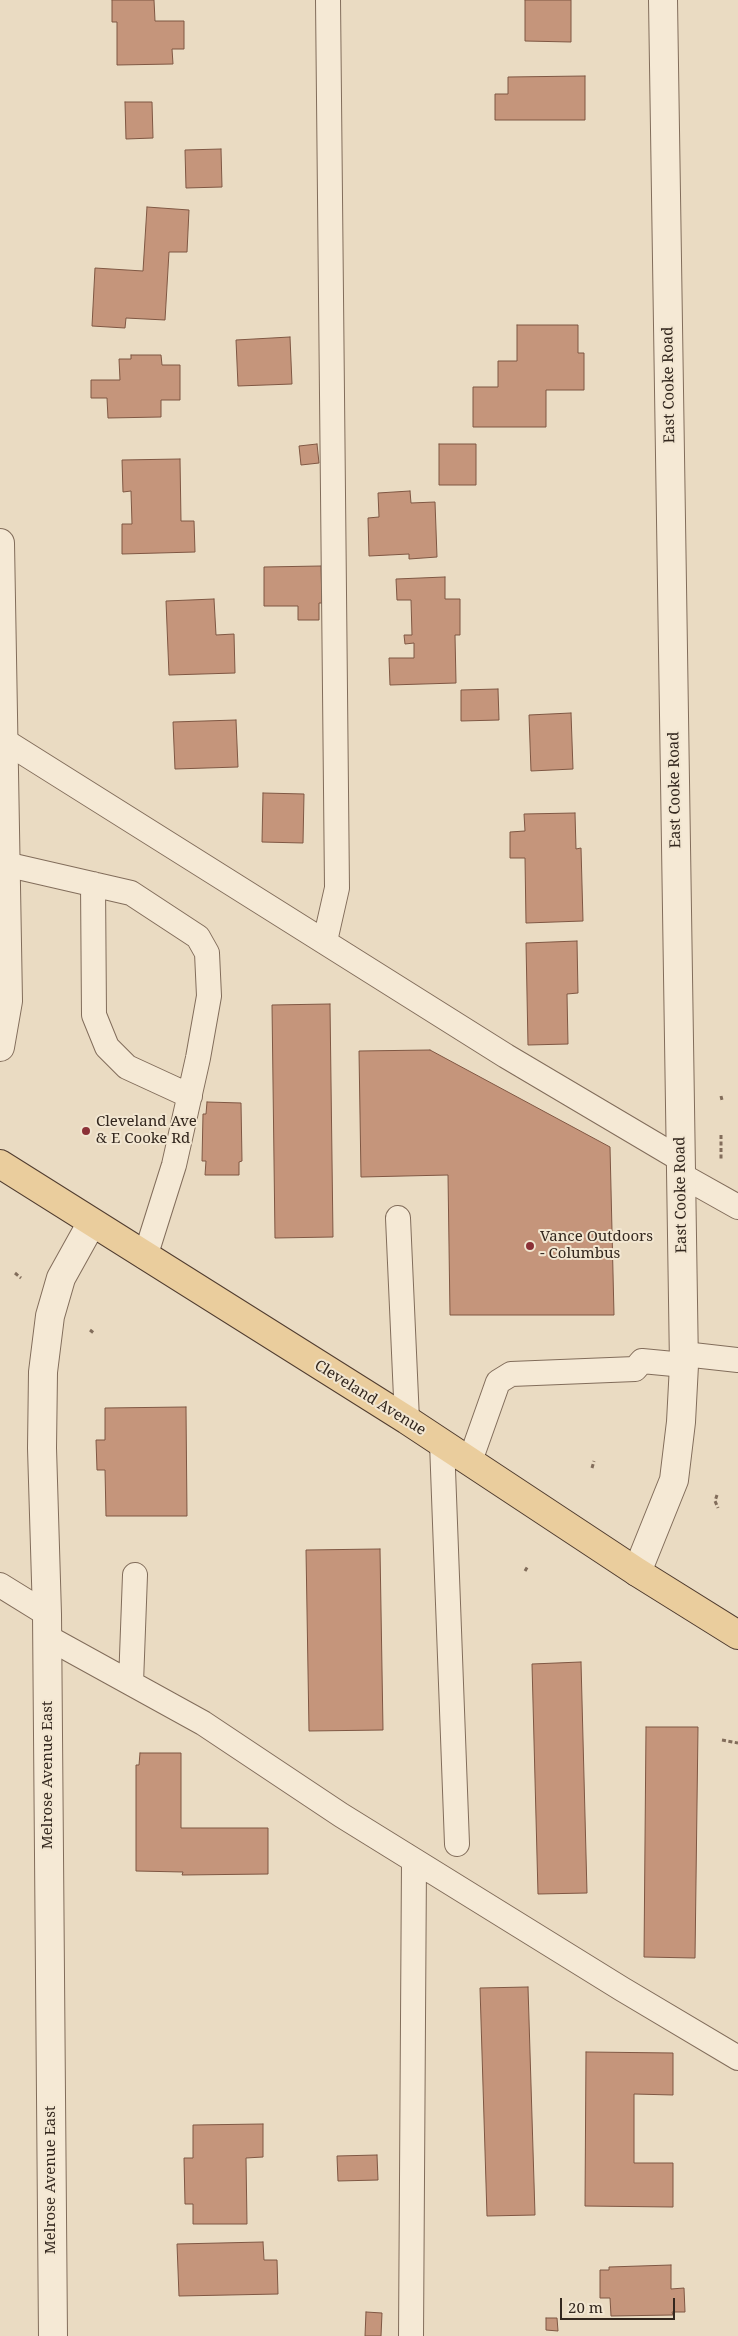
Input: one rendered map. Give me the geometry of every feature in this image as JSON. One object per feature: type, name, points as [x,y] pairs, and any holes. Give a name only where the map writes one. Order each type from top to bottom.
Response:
[{"type":"main road","name":"Cleveland Avenue","points":[[0,1164],[91,1224],[407,1420],[637,1572],[738,1635]]},
{"type":"street","name":"East Cooke Road","points":[[637,1572],[674,1480],[681,1422],[684,1359],[662,0]]},
{"type":"street","points":[[0,543],[1,739],[8,1001],[0,1048]]},
{"type":"street","name":"Melrose Avenue East","points":[[53,2336],[47,1626],[42,1448],[43,1372],[50,1316],[60,1278],[91,1224]]},
{"type":"lane","points":[[325,941],[337,888],[328,0]]},
{"type":"lane","points":[[1,739],[325,941],[681,1167],[738,1207]]},
{"type":"lane","points":[[5,864],[130,894],[198,937],[206,953],[209,996],[190,1096],[174,1165],[145,1257]]},
{"type":"lane","points":[[93,884],[94,1015],[107,1048],[127,1067],[190,1096]]},
{"type":"lane","points":[[398,1218],[407,1420]]},
{"type":"lane","points":[[470,1461],[498,1382],[511,1374],[635,1368],[642,1361],[684,1359],[738,1360]]},
{"type":"lane","points":[[442,1443],[458,1844]]},
{"type":"lane","points":[[130,1683],[135,1575]]},
{"type":"lane","points":[[0,1585],[47,1626],[130,1683],[203,1723],[414,1861],[738,2058]]},
{"type":"lane","points":[[411,2336],[414,1861]]},
{"type":"path","points":[[721,1135],[721,1142]]},
{"type":"path","points":[[15,1273],[21,1278]]},
{"type":"path","points":[[90,1330],[95,1334]]},
{"type":"path","points":[[592,1468],[594,1461]]},
{"type":"path","points":[[717,1495],[715,1501],[718,1508]]},
{"type":"path","points":[[709,1501],[715,1501]]},
{"type":"path","points":[[525,1571],[528,1566]]},
{"type":"path","points":[[722,1740],[738,1744]]},
{"type":"building","points":[[112,0],[154,0],[155,21],[184,21],[184,49],[172,49],[173,64],[117,65],[117,22],[112,22]]},
{"type":"building","points":[[525,0],[571,0],[571,42],[525,41]]},
{"type":"building","points":[[585,76],[585,120],[495,120],[495,94],[508,94],[508,77]]},
{"type":"building","points":[[125,102],[152,102],[153,138],[126,139]]},
{"type":"building","points":[[221,149],[222,187],[186,188],[185,150]]},
{"type":"building","points":[[147,207],[189,210],[187,252],[169,252],[165,320],[126,318],[125,328],[92,326],[95,268],[143,271]]},
{"type":"building","points":[[517,325],[578,325],[578,353],[584,353],[584,390],[546,390],[546,427],[473,427],[473,387],[498,387],[498,361],[517,361]]},
{"type":"building","points":[[290,337],[292,384],[238,386],[236,340]]},
{"type":"building","points":[[131,355],[161,355],[162,365],[180,365],[180,400],[161,400],[161,417],[108,418],[107,398],[91,398],[91,380],[120,380],[119,359],[131,359]]},
{"type":"building","points":[[317,444],[319,463],[301,465],[299,446]]},
{"type":"building","points":[[439,444],[476,444],[476,485],[439,485]]},
{"type":"building","points":[[180,459],[181,521],[194,521],[195,552],[122,554],[122,524],[132,524],[131,491],[123,492],[122,460]]},
{"type":"building","points":[[410,491],[411,503],[435,502],[437,557],[409,559],[409,554],[369,556],[368,518],[379,517],[378,493]]},
{"type":"building","points":[[321,566],[322,603],[319,603],[319,620],[298,620],[298,606],[264,606],[264,567]]},
{"type":"building","points":[[445,577],[445,599],[460,599],[460,635],[455,635],[456,683],[390,685],[389,658],[414,658],[414,643],[405,644],[404,635],[412,635],[411,600],[397,600],[396,579]]},
{"type":"building","points":[[214,599],[216,635],[234,634],[235,673],[169,675],[166,601]]},
{"type":"building","points":[[498,689],[499,720],[461,721],[461,690]]},
{"type":"building","points":[[571,713],[573,769],[531,771],[529,715]]},
{"type":"building","points":[[236,720],[238,767],[175,769],[173,722]]},
{"type":"building","points":[[263,793],[304,794],[303,843],[262,842]]},
{"type":"building","points":[[575,813],[576,849],[581,848],[583,921],[526,923],[525,858],[510,858],[510,832],[525,831],[524,814]]},
{"type":"building","points":[[577,941],[578,993],[567,994],[568,1044],[528,1045],[526,943]]},
{"type":"building","points":[[330,1004],[333,1237],[275,1238],[272,1005]]},
{"type":"building","name":"Vance Outdoors - Columbus","points":[[430,1050],[610,1147],[614,1315],[450,1315],[448,1175],[361,1177],[359,1051]]},
{"type":"building","points":[[207,1102],[241,1103],[242,1161],[239,1162],[239,1175],[205,1175],[206,1161],[202,1161],[203,1114],[206,1114]]},
{"type":"building","points":[[186,1407],[187,1516],[106,1516],[105,1470],[97,1470],[96,1440],[105,1440],[105,1408]]},
{"type":"building","points":[[380,1549],[383,1730],[309,1731],[306,1550]]},
{"type":"building","points":[[581,1662],[587,1893],[538,1894],[532,1664]]},
{"type":"building","points":[[646,1727],[698,1727],[695,1958],[644,1957]]},
{"type":"building","points":[[140,1753],[181,1753],[181,1828],[268,1828],[268,1874],[182,1875],[183,1872],[136,1871],[136,1765],[139,1765]]},
{"type":"building","points":[[528,1987],[535,2215],[487,2216],[480,1988]]},
{"type":"building","points":[[586,2052],[673,2053],[673,2095],[634,2094],[634,2163],[673,2163],[673,2207],[585,2206]]},
{"type":"building","points":[[263,2124],[263,2157],[246,2158],[247,2224],[193,2224],[193,2204],[185,2204],[184,2158],[193,2158],[193,2125]]},
{"type":"building","points":[[377,2155],[378,2180],[338,2181],[337,2156]]},
{"type":"building","points":[[263,2242],[264,2260],[277,2260],[278,2294],[179,2296],[177,2244]]},
{"type":"building","points":[[671,2265],[671,2289],[684,2288],[685,2312],[672,2312],[673,2315],[611,2316],[610,2298],[600,2298],[600,2270],[609,2270],[609,2267]]},
{"type":"building","points":[[366,2312],[382,2313],[381,2336],[365,2336]]},
{"type":"building","points":[[546,2318],[557,2318],[558,2331],[546,2330]]},
{"type":"place","name":"Cleveland Ave & E Cooke Rd","points":[[86,1131]]},
{"type":"place","name":"Vance Outdoors - Columbus","points":[[530,1246]]}]
